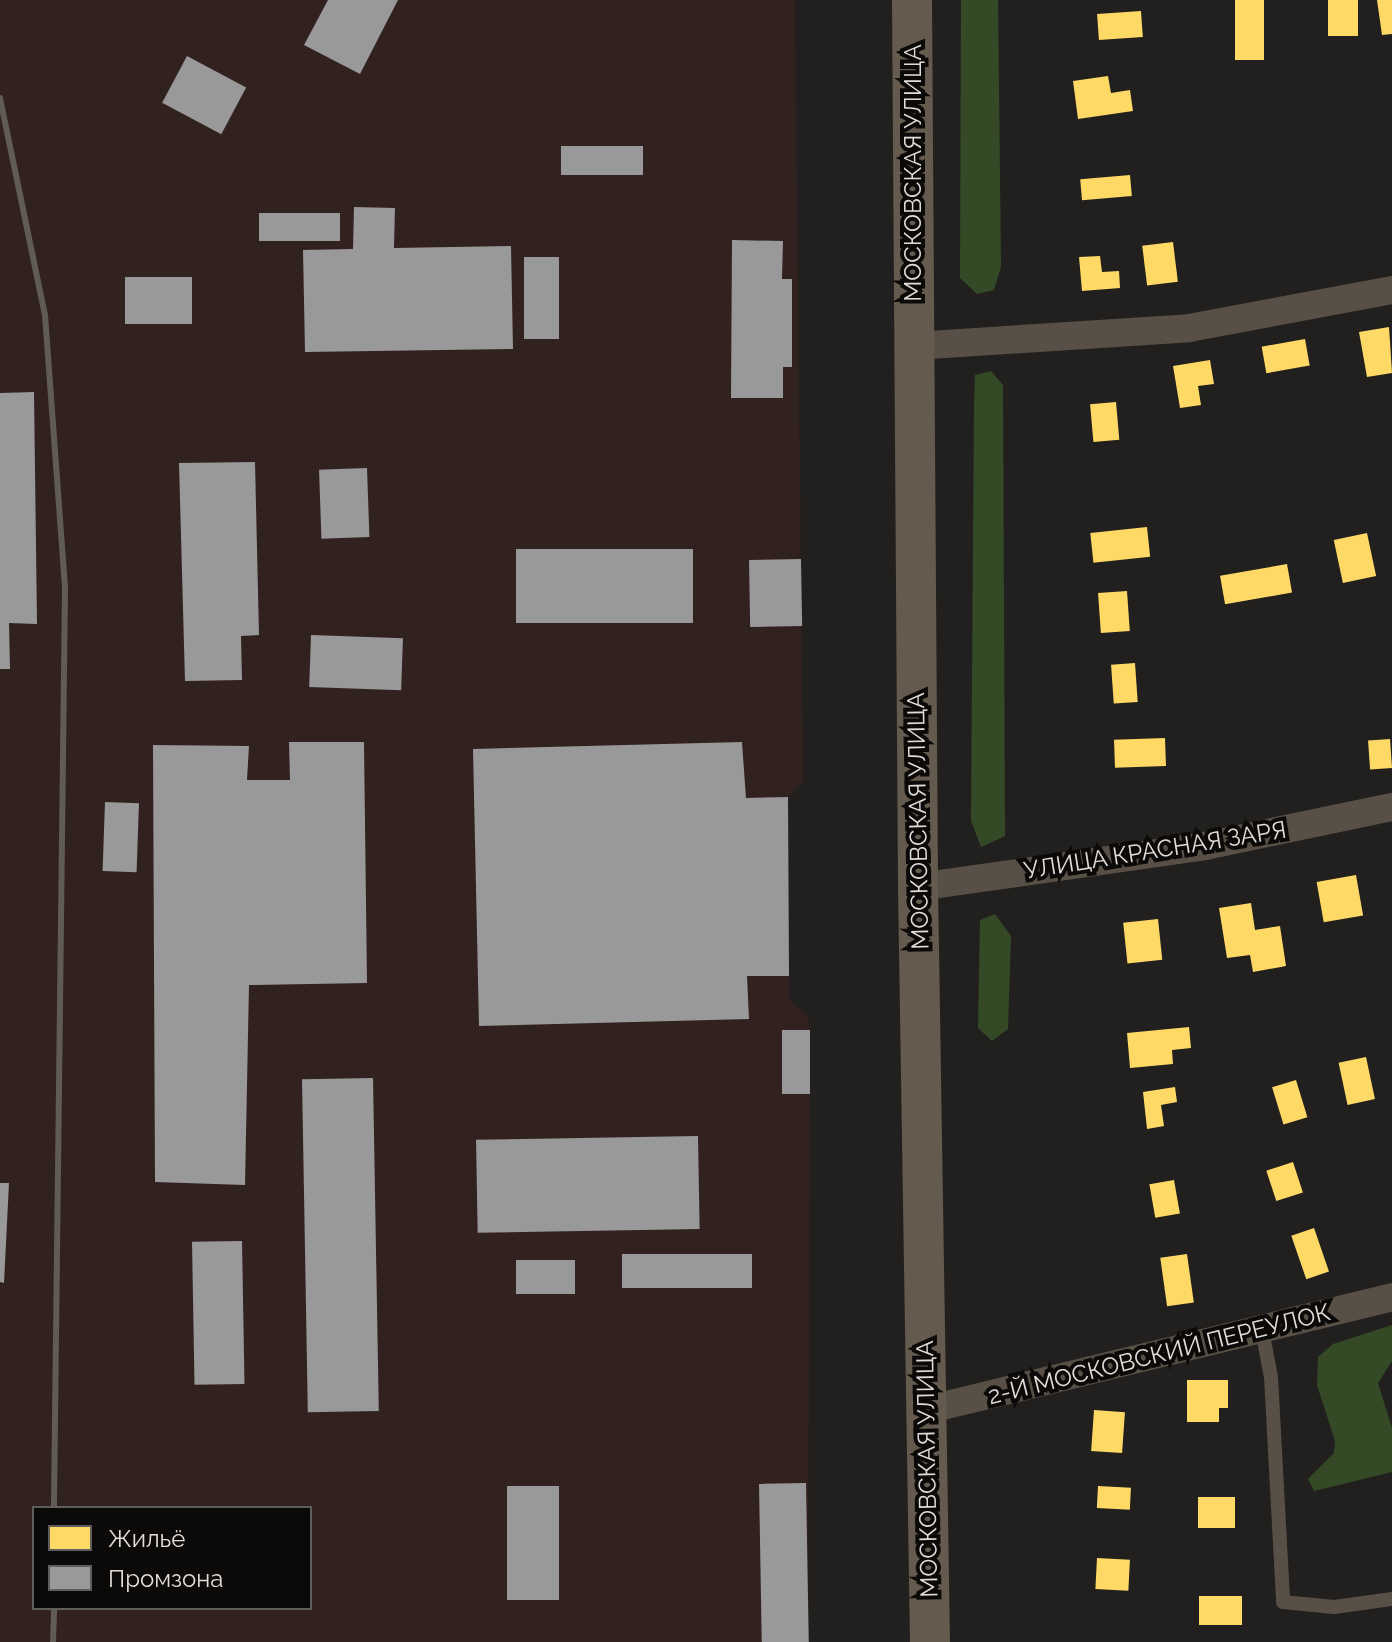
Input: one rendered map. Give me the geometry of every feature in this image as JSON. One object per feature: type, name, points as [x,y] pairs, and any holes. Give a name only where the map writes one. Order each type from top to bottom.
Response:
[{"type":"main road","name":"МОСКОВСКАЯ УЛИЦА","points":[[912,0],[918,887],[930,1642]]},
{"type":"street","points":[[914,346],[1189,328],[1392,290]]},
{"type":"street","name":"УЛИЦА КРАСНАЯ ЗАРЯ","points":[[918,887],[1205,846],[1392,807]]},
{"type":"street","name":"2-Й МОСКОВСКИЙ ПЕРЕУЛОК","points":[[926,1410],[1392,1297]]},
{"type":"lane","points":[[1262,1330],[1271,1377],[1283,1602],[1334,1607],[1392,1599]]},
{"type":"shaded area","points":[[0,0],[795,0],[803,781],[788,798],[789,1000],[807,1015],[810,1030],[808,1642],[0,1642]]},
{"type":"green space","points":[[961,0],[998,0],[1001,267],[994,290],[977,294],[960,278]]},
{"type":"green space","points":[[991,371],[1003,385],[1005,836],[981,847],[971,821],[974,406],[975,375]]},
{"type":"green space","points":[[995,914],[1011,936],[1008,1029],[992,1041],[978,1028],[980,920]]},
{"type":"green space","points":[[1392,1325],[1392,1361],[1378,1383],[1392,1428],[1392,1472],[1314,1491],[1308,1479],[1334,1453],[1335,1441],[1317,1385],[1318,1357],[1333,1344]]},
{"type":"building: Жильё","points":[[1235,0],[1264,0],[1264,60],[1235,60]]},
{"type":"building: Жильё","points":[[1328,0],[1358,0],[1358,36],[1328,36]]},
{"type":"building: Жильё","points":[[1377,0],[1392,0],[1392,34],[1382,35]]},
{"type":"building: Жильё","points":[[1141,11],[1143,37],[1099,40],[1097,14]]},
{"type":"building: Жильё","points":[[1108,76],[1111,93],[1130,90],[1133,111],[1078,119],[1073,81]]},
{"type":"building: Жильё","points":[[1130,175],[1132,196],[1082,200],[1080,179]]},
{"type":"building: Жильё","points":[[1173,242],[1178,282],[1147,285],[1142,246]]},
{"type":"building: Жильё","points":[[1100,256],[1102,272],[1119,271],[1120,288],[1082,291],[1079,257]]},
{"type":"building: Жильё","points":[[1389,327],[1392,373],[1367,377],[1359,332]]},
{"type":"building: Жильё","points":[[1305,339],[1310,366],[1266,373],[1262,347]]},
{"type":"building: Жильё","points":[[1210,360],[1214,384],[1198,386],[1201,405],[1180,408],[1173,366]]},
{"type":"building: Жильё","points":[[1116,402],[1119,440],[1093,442],[1090,404]]},
{"type":"building: Жильё","points":[[1147,527],[1150,557],[1093,563],[1090,533]]},
{"type":"building: Жильё","points":[[1367,533],[1376,576],[1343,583],[1334,540]]},
{"type":"building: Жильё","points":[[1287,564],[1292,593],[1225,604],[1220,576]]},
{"type":"building: Жильё","points":[[1127,591],[1130,631],[1101,633],[1098,593]]},
{"type":"building: Жильё","points":[[1135,663],[1138,702],[1114,704],[1111,665]]},
{"type":"building: Жильё","points":[[1165,738],[1166,766],[1115,768],[1114,740]]},
{"type":"building: Жильё","points":[[1390,739],[1392,768],[1370,769],[1368,741]]},
{"type":"building: Жильё","points":[[1356,875],[1363,915],[1324,922],[1317,882]]},
{"type":"building: Жильё","points":[[1251,903],[1255,930],[1280,926],[1286,966],[1253,972],[1250,955],[1227,958],[1219,908]]},
{"type":"building: Жильё","points":[[1158,919],[1162,960],[1127,963],[1123,923]]},
{"type":"building: Жильё","points":[[1189,1027],[1191,1048],[1172,1050],[1173,1064],[1130,1068],[1127,1033]]},
{"type":"building: Жильё","points":[[1366,1057],[1375,1099],[1348,1105],[1339,1063]]},
{"type":"building: Жильё","points":[[1296,1080],[1307,1117],[1283,1125],[1272,1087]]},
{"type":"building: Жильё","points":[[1175,1087],[1177,1102],[1161,1105],[1164,1126],[1147,1129],[1143,1092]]},
{"type":"building: Жильё","points":[[1293,1162],[1303,1192],[1276,1201],[1266,1171]]},
{"type":"building: Жильё","points":[[1174,1180],[1180,1213],[1155,1218],[1149,1184]]},
{"type":"building: Жильё","points":[[1314,1228],[1329,1271],[1306,1279],[1291,1236]]},
{"type":"building: Жильё","points":[[1187,1254],[1194,1303],[1167,1306],[1160,1258]]},
{"type":"building: Жильё","points":[[1187,1380],[1228,1380],[1228,1408],[1219,1408],[1219,1422],[1187,1422]]},
{"type":"building: Жильё","points":[[1094,1410],[1125,1412],[1122,1453],[1091,1451]]},
{"type":"building: Жильё","points":[[1098,1486],[1131,1488],[1130,1510],[1097,1508]]},
{"type":"building: Жильё","points":[[1198,1497],[1235,1497],[1235,1528],[1198,1528]]},
{"type":"building: Жильё","points":[[1097,1558],[1130,1560],[1128,1591],[1095,1589]]},
{"type":"building: Жильё","points":[[1199,1596],[1242,1596],[1242,1625],[1199,1625]]},
{"type":"building: Промзона","points":[[328,0],[398,0],[360,74],[304,45]]},
{"type":"building: Промзона","points":[[187,56],[246,87],[221,134],[162,103]]},
{"type":"building: Промзона","points":[[561,146],[643,146],[643,175],[561,175]]},
{"type":"building: Промзона","points":[[354,207],[395,208],[394,248],[511,246],[513,349],[305,352],[303,250],[353,249]]},
{"type":"building: Промзона","points":[[259,213],[340,213],[340,241],[259,241]]},
{"type":"building: Промзона","points":[[732,240],[783,241],[782,279],[792,279],[792,367],[783,367],[783,398],[731,398]]},
{"type":"building: Промзона","points":[[524,257],[559,257],[559,339],[524,339]]},
{"type":"building: Промзона","points":[[125,277],[192,277],[192,324],[125,324]]},
{"type":"building: Промзона","points":[[34,392],[37,624],[9,623],[10,669],[0,669],[0,393]]},
{"type":"building: Промзона","points":[[255,462],[259,635],[241,636],[242,680],[185,681],[179,463]]},
{"type":"building: Промзона","points":[[367,468],[369,537],[321,539],[319,470]]},
{"type":"building: Промзона","points":[[516,549],[693,549],[693,623],[516,623]]},
{"type":"building: Промзона","points":[[801,559],[802,626],[750,627],[749,560]]},
{"type":"building: Промзона","points":[[311,635],[403,638],[401,690],[309,687]]},
{"type":"building: Промзона","points":[[289,742],[364,742],[367,983],[249,985],[245,1185],[155,1182],[153,745],[249,746],[247,780],[290,780]]},
{"type":"building: Промзона","points":[[742,742],[746,798],[788,797],[789,976],[747,976],[749,1019],[479,1026],[473,749]]},
{"type":"building: Промзона","points":[[105,802],[139,803],[137,872],[103,871]]},
{"type":"building: Промзона","points":[[782,1030],[810,1030],[810,1094],[782,1094]]},
{"type":"building: Промзона","points":[[373,1078],[379,1411],[308,1412],[302,1079]]},
{"type":"building: Промзона","points":[[698,1136],[700,1229],[478,1233],[476,1140]]},
{"type":"building: Промзона","points":[[0,1183],[9,1183],[4,1283],[0,1282]]},
{"type":"building: Промзона","points":[[242,1241],[244,1384],[195,1385],[192,1242]]},
{"type":"building: Промзона","points":[[622,1254],[752,1254],[752,1288],[622,1288]]},
{"type":"building: Промзона","points":[[516,1260],[575,1260],[575,1294],[516,1294]]},
{"type":"building: Промзона","points":[[806,1483],[809,1642],[762,1642],[759,1484]]},
{"type":"building: Промзона","points":[[507,1486],[559,1486],[559,1600],[507,1600]]},
{"type":"railway","points":[[0,98],[45,315],[65,589],[54,1506]]},
{"type":"railway","points":[[53,1642],[54,1610]]}]
